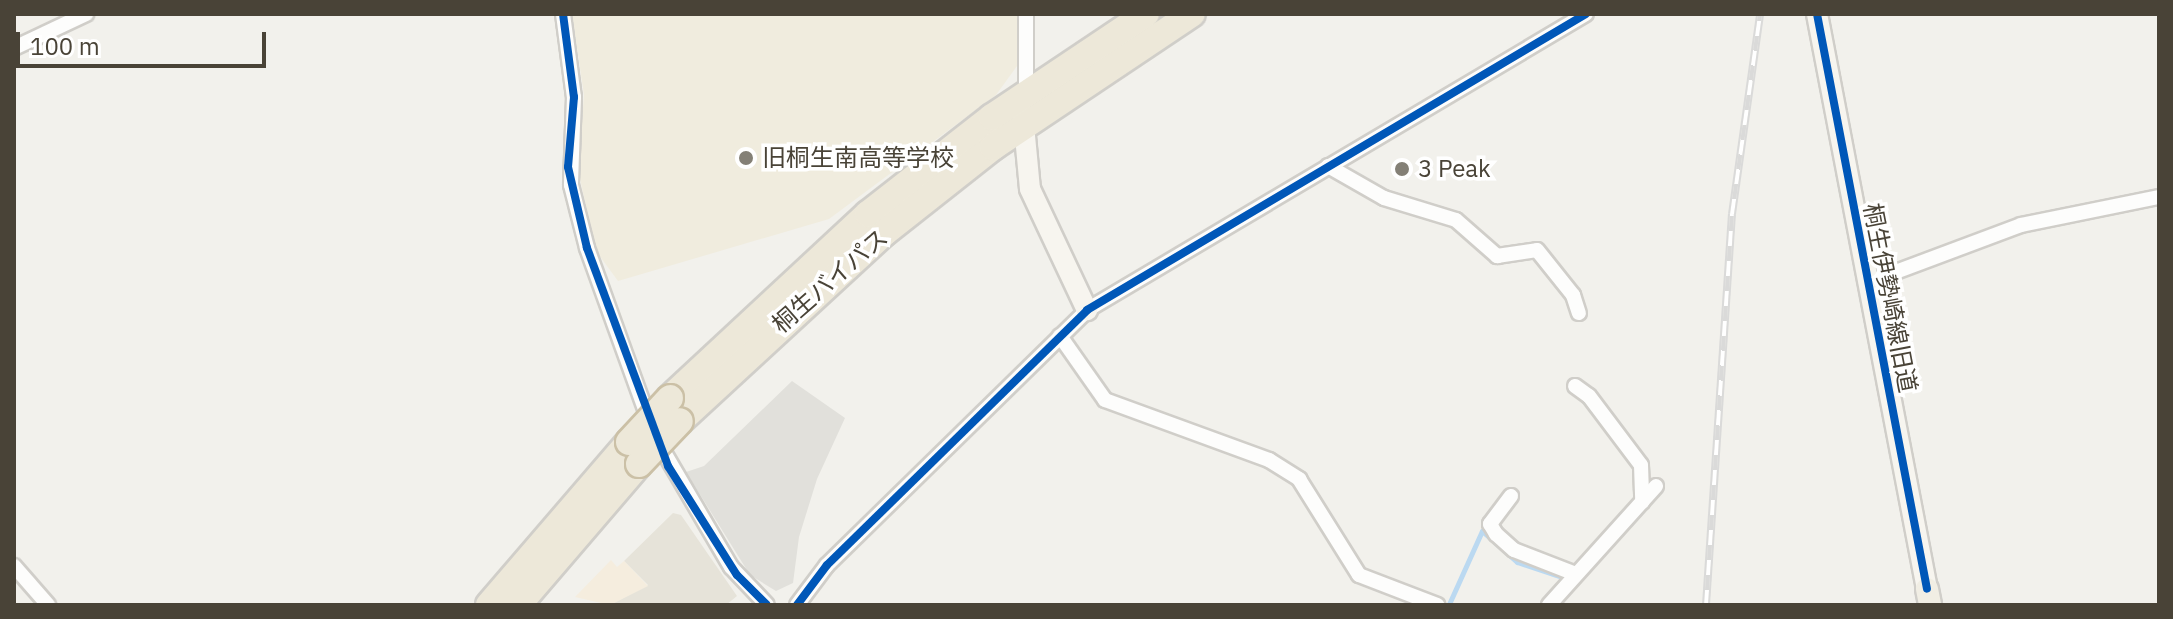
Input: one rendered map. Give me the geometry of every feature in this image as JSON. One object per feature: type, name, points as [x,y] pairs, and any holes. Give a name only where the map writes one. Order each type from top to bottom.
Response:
[{"type":"highway","name":"桐生バイパス","points":[[489,605],[868,214],[1026,95],[1146,14]]},
{"type":"highway","name":"桐生バイパス","points":[[675,410],[884,233],[1022,127],[1192,14]]},
{"type":"highway","name":"桐生バイパス","points":[[518,605],[634,453]]},
{"type":"street","points":[[14,48],[86,14]]},
{"type":"street","points":[[563,14],[574,97],[568,167],[587,248],[668,466],[737,575],[767,605]]},
{"type":"street","points":[[1026,14],[1026,95],[1022,127],[1030,189],[1087,310]]},
{"type":"street","points":[[797,605],[827,565],[1087,310],[1586,14]]},
{"type":"street","name":"桐生伊勢崎線旧道","points":[[1817,14],[1928,597]]},
{"type":"street","points":[[1328,166],[1384,198],[1456,220],[1497,256],[1537,250],[1573,295],[1579,313]]},
{"type":"street","points":[[1866,283],[2021,225],[2159,197]]},
{"type":"street","points":[[1060,336],[1105,400],[1269,460],[1299,479],[1359,575],[1437,605]]},
{"type":"street","points":[[1575,386],[1589,396],[1641,465],[1642,502]]},
{"type":"street","points":[[1549,605],[1573,573],[1656,486]]},
{"type":"street","points":[[1511,496],[1490,524],[1496,534],[1514,550],[1573,573]]},
{"type":"street","points":[[14,566],[48,605]]},
{"type":"shaded area","name":"旧桐生南高等学校","points":[[572,14],[1018,14],[1017,66],[996,95],[829,219],[618,281],[596,251],[578,170],[584,95]]},
{"type":"shaded area","points":[[792,381],[845,418],[817,479],[799,537],[793,583],[776,591],[750,575],[686,472],[704,466]]},
{"type":"shaded area","points":[[673,513],[681,515],[737,596],[726,605],[610,605],[648,585],[624,561]]},
{"type":"shaded area","points":[[611,560],[617,567],[624,561],[648,586],[610,605],[575,597]]},
{"type":"waterway","points":[[1449,604],[1482,531],[1517,562],[1559,576]]},
{"type":"railway","points":[[1706,605],[1732,214],[1760,14]]},
{"type":"cycle path","points":[[563,14],[574,97],[568,167],[587,248],[668,466],[737,575],[767,605]]},
{"type":"cycle path","points":[[797,605],[827,565],[1087,310],[1586,14]]},
{"type":"cycle path","points":[[1817,14],[1927,589]]},
{"type":"place","name":"旧桐生南高等学校","points":[[746,158]]},
{"type":"place","name":"3 Peak","points":[[1402,169]]}]
